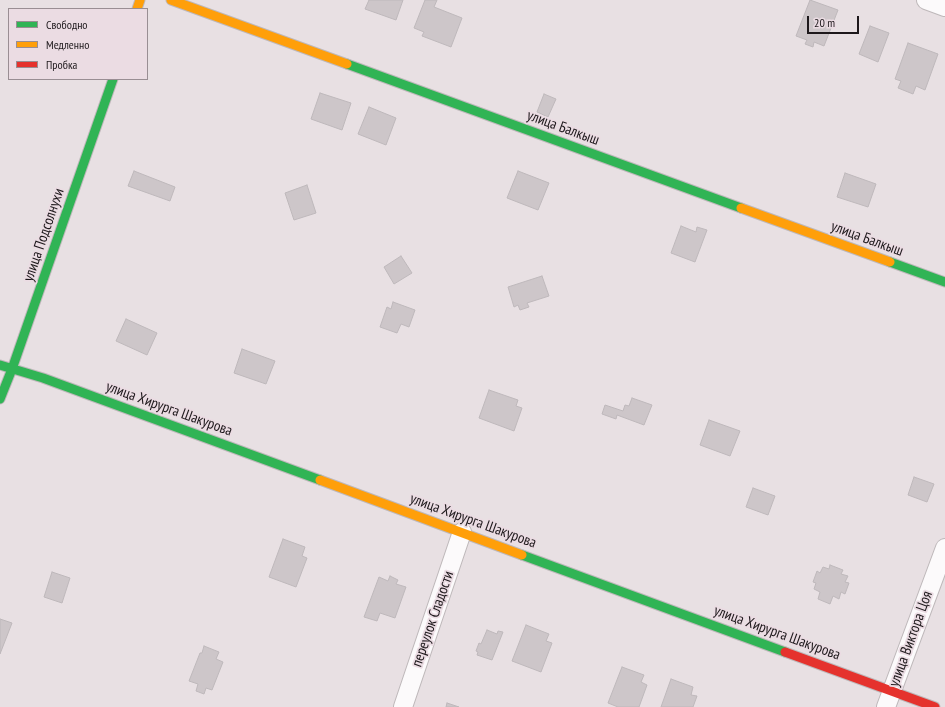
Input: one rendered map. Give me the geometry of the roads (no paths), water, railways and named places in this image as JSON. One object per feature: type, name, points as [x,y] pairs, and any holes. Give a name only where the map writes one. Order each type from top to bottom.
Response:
[{"type":"street","name":"улица Балкыш","points":[[171,0],[945,282]]},
{"type":"street","points":[[926,0],[945,7]]},
{"type":"street","name":"улица Подсолнухи","points":[[0,399],[12,369],[113,80]]},
{"type":"street","name":"улица Хирурга Шакурова","points":[[0,365],[44,378],[462,532],[889,699],[935,707]]},
{"type":"street","name":"переулок Сладости","points":[[403,707],[462,532]]},
{"type":"street","name":"улица Виктора Цоя","points":[[889,699],[945,548]]}]
